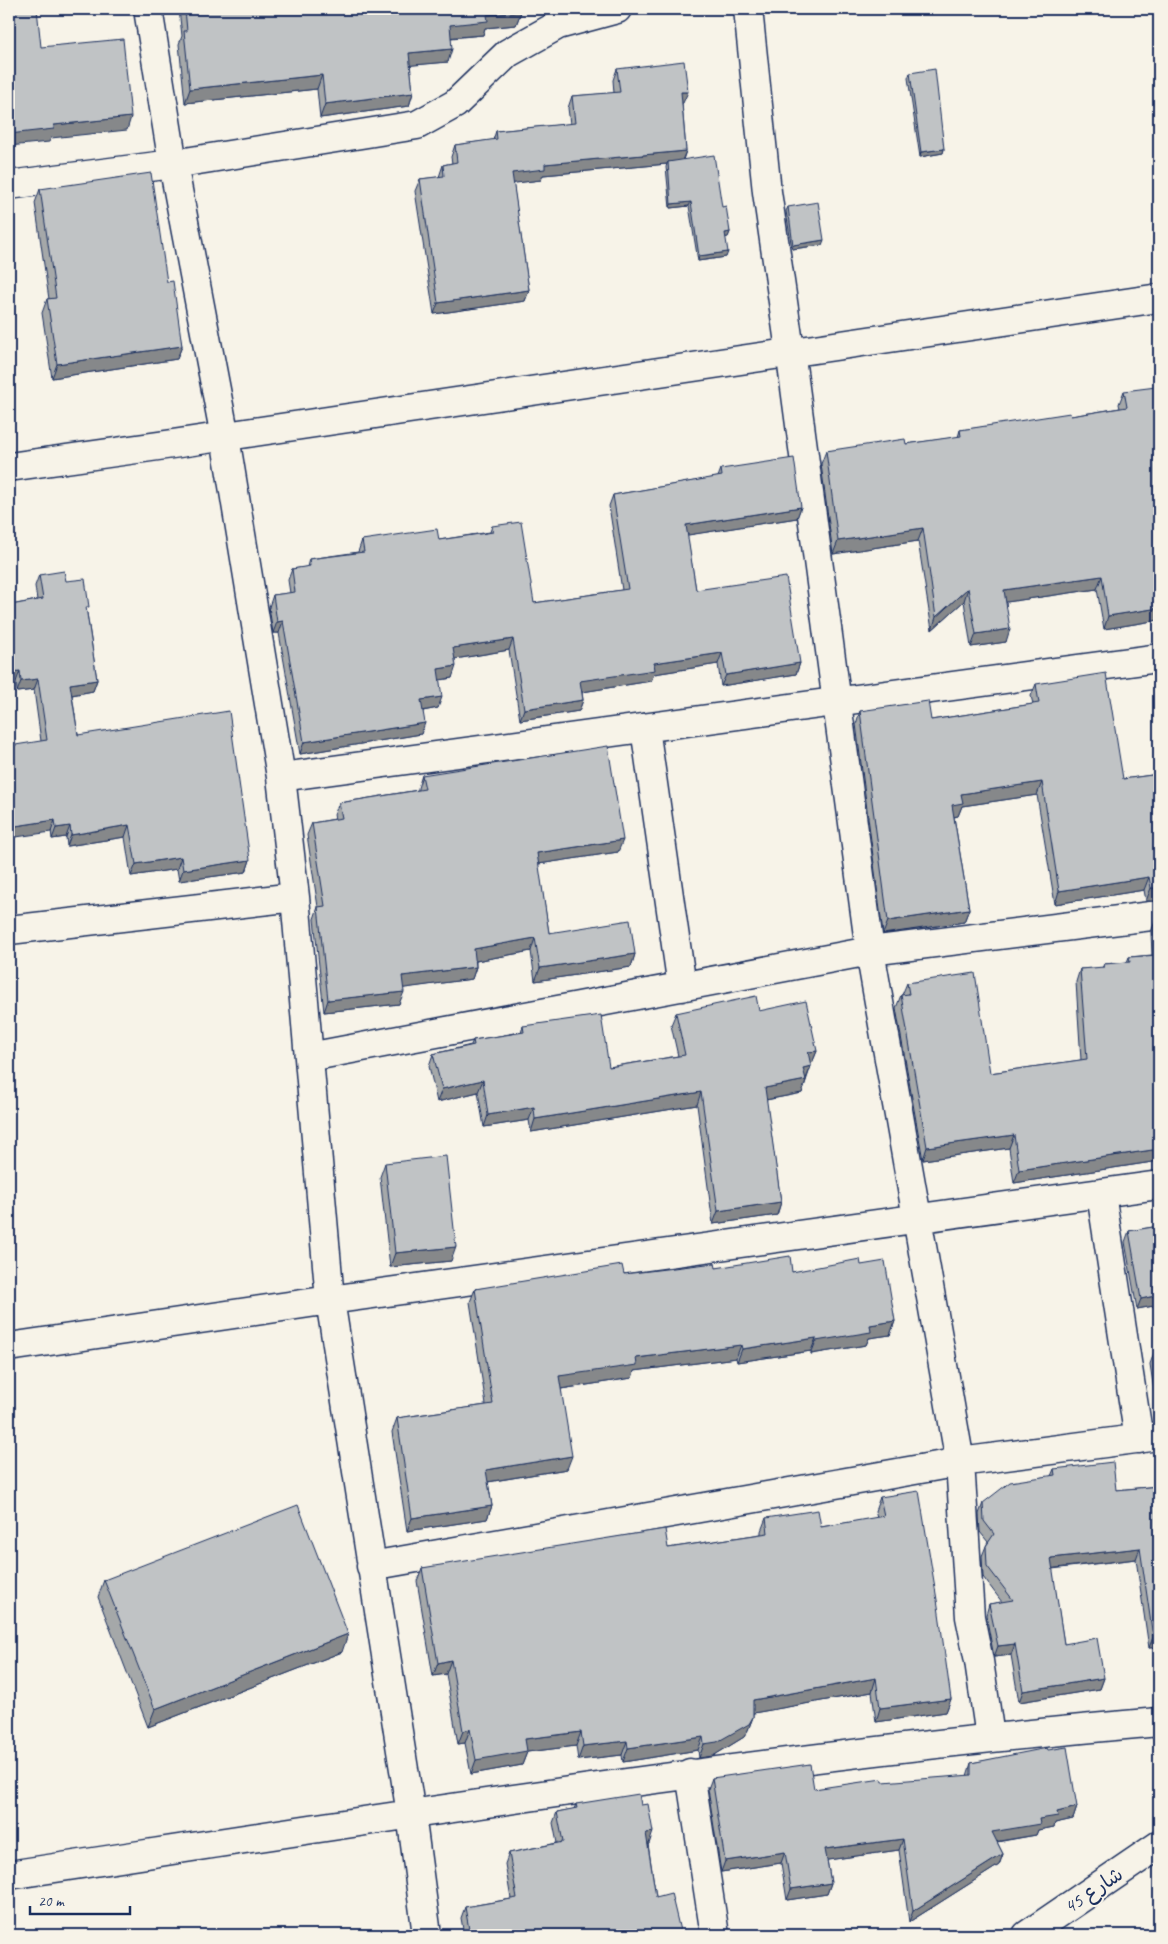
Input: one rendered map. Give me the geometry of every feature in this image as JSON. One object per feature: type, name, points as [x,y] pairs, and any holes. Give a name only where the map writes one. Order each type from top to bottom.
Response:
[{"type":"street","points":[[148,9],[173,164],[225,437],[281,777],[295,898],[330,1300],[411,1814],[427,1935]]},
{"type":"street","points":[[9,185],[173,164],[417,125],[455,104],[508,53],[558,25],[617,9]]},
{"type":"street","points":[[748,9],[767,192],[790,350],[870,952],[960,1462],[970,1617],[979,1661],[990,1736]]},
{"type":"street","points":[[9,467],[225,437],[790,350],[1159,298]]},
{"type":"street","points":[[281,777],[1159,658]]},
{"type":"street","points":[[645,728],[682,987]]},
{"type":"street","points":[[9,930],[295,898]]},
{"type":"street","points":[[309,1057],[870,952],[1159,915]]},
{"type":"street","points":[[9,1347],[330,1300],[1159,1185]]},
{"type":"street","points":[[371,1566],[960,1462],[1149,1437],[1101,1194]]},
{"type":"street","points":[[9,1875],[690,1773],[901,1749],[990,1736],[1159,1722]]},
{"type":"street","points":[[690,1773],[715,1935]]},
{"type":"street","name":"شارع 45","points":[[1027,1935],[1159,1845]]},
{"type":"building","points":[[9,9],[37,9],[41,47],[123,39],[131,117],[54,125],[54,129],[9,134]]},
{"type":"building","points":[[185,9],[521,9],[521,12],[487,15],[488,21],[450,25],[452,49],[409,53],[413,93],[325,104],[322,75],[190,89],[184,31],[187,31]]},
{"type":"building","points":[[684,61],[688,92],[681,92],[686,151],[545,164],[545,169],[512,173],[529,290],[438,303],[420,179],[444,176],[443,165],[457,162],[455,145],[497,139],[496,131],[575,123],[572,96],[620,92],[617,69]]},
{"type":"building","points":[[935,69],[944,149],[921,152],[910,73]]},
{"type":"building","points":[[714,155],[722,207],[726,206],[730,232],[725,233],[728,252],[699,256],[691,202],[671,204],[668,162]]},
{"type":"building","points":[[151,173],[167,282],[173,281],[182,346],[57,364],[47,299],[56,298],[40,189]]},
{"type":"building","points":[[818,202],[824,240],[793,245],[788,207]]},
{"type":"building","points":[[1156,387],[1159,401],[1159,499],[1155,501],[1159,527],[1159,608],[1108,616],[1102,576],[1004,590],[1010,629],[976,634],[968,588],[936,617],[923,528],[838,541],[826,451],[905,439],[906,444],[961,436],[960,430],[1070,413],[1071,416],[1127,407],[1124,391]]},
{"type":"building","points":[[794,458],[801,507],[686,525],[696,590],[786,577],[800,663],[726,675],[722,653],[654,663],[655,670],[580,681],[583,700],[524,709],[513,639],[453,648],[456,666],[438,669],[442,697],[421,700],[425,723],[304,742],[283,621],[277,622],[273,595],[295,592],[292,569],[310,566],[309,559],[364,552],[362,540],[437,529],[439,540],[493,532],[492,526],[521,522],[534,603],[628,589],[613,495],[722,476],[721,469]]},
{"type":"building","points":[[64,571],[66,581],[85,579],[89,607],[86,607],[97,680],[70,684],[78,735],[229,711],[250,860],[183,870],[181,857],[136,864],[129,825],[71,835],[70,826],[56,828],[55,820],[9,827],[9,746],[47,740],[38,679],[21,681],[20,671],[9,672],[9,613],[12,613],[11,605],[43,599],[39,575]]},
{"type":"building","points":[[1106,673],[1123,779],[1159,774],[1159,888],[1151,888],[1149,877],[1059,891],[1042,782],[961,794],[963,803],[952,805],[969,909],[888,921],[860,711],[928,701],[931,720],[1039,703],[1036,684]]},
{"type":"building","points":[[608,746],[623,840],[537,853],[549,933],[630,920],[635,954],[540,968],[535,938],[474,949],[476,967],[402,976],[404,992],[328,1000],[318,907],[325,906],[312,823],[342,818],[339,803],[425,789],[422,775]]},
{"type":"building","points":[[1159,918],[1159,1149],[1019,1170],[1014,1135],[927,1147],[901,995],[909,994],[907,983],[975,973],[990,1073],[1087,1059],[1080,969],[1104,967],[1104,964],[1130,962],[1129,957],[1158,955],[1156,919]]},
{"type":"building","points":[[756,996],[759,1011],[806,1001],[817,1051],[808,1052],[811,1066],[803,1068],[806,1080],[765,1088],[781,1202],[718,1211],[701,1092],[535,1119],[534,1107],[488,1115],[483,1080],[442,1089],[433,1054],[474,1045],[473,1040],[524,1032],[523,1026],[601,1015],[609,1067],[685,1055],[676,1013]]},
{"type":"building","points":[[446,1156],[456,1247],[395,1253],[385,1163]]},
{"type":"building","points":[[1159,1226],[1159,1295],[1141,1299],[1129,1231]]},
{"type":"building","points":[[790,1256],[792,1272],[860,1259],[861,1265],[885,1261],[895,1321],[870,1325],[871,1332],[816,1341],[816,1338],[742,1349],[741,1345],[636,1358],[637,1365],[559,1376],[572,1456],[486,1470],[492,1506],[412,1518],[397,1418],[493,1404],[475,1289],[622,1265],[624,1274],[715,1263],[716,1268]]},
{"type":"building","points":[[1159,1352],[1159,1387],[1154,1353]]},
{"type":"building","points":[[1113,1462],[1116,1490],[1159,1486],[1159,1636],[1153,1637],[1140,1548],[1051,1558],[1064,1644],[1097,1638],[1104,1678],[1023,1691],[1015,1644],[998,1646],[989,1604],[1013,1600],[987,1566],[986,1546],[994,1534],[984,1521],[983,1503],[1010,1482],[1055,1475],[1054,1469]]},
{"type":"building","points":[[919,1491],[951,1699],[880,1708],[876,1678],[753,1700],[753,1717],[749,1724],[717,1742],[704,1744],[703,1737],[628,1748],[627,1741],[583,1746],[581,1732],[525,1739],[527,1751],[476,1760],[470,1729],[463,1731],[451,1660],[438,1663],[422,1568],[665,1529],[668,1548],[768,1533],[766,1518],[818,1510],[821,1527],[884,1516],[880,1497]]},
{"type":"building","points":[[298,1505],[348,1634],[155,1709],[104,1580]]},
{"type":"building","points":[[1067,1747],[1077,1807],[1057,1812],[1058,1816],[1039,1819],[1040,1824],[992,1832],[1003,1854],[913,1911],[903,1839],[825,1849],[831,1883],[791,1889],[785,1852],[725,1861],[712,1778],[810,1764],[814,1789],[882,1779],[883,1782],[971,1775],[971,1763],[1047,1748],[1048,1750]]},
{"type":"building","points":[[639,1794],[641,1805],[648,1804],[653,1832],[646,1833],[656,1897],[671,1893],[681,1935],[470,1935],[465,1907],[517,1898],[509,1853],[563,1842],[557,1812],[577,1808],[576,1804]]},
{"type":"building","points":[[1159,1924],[1159,1935],[1145,1935]]}]
